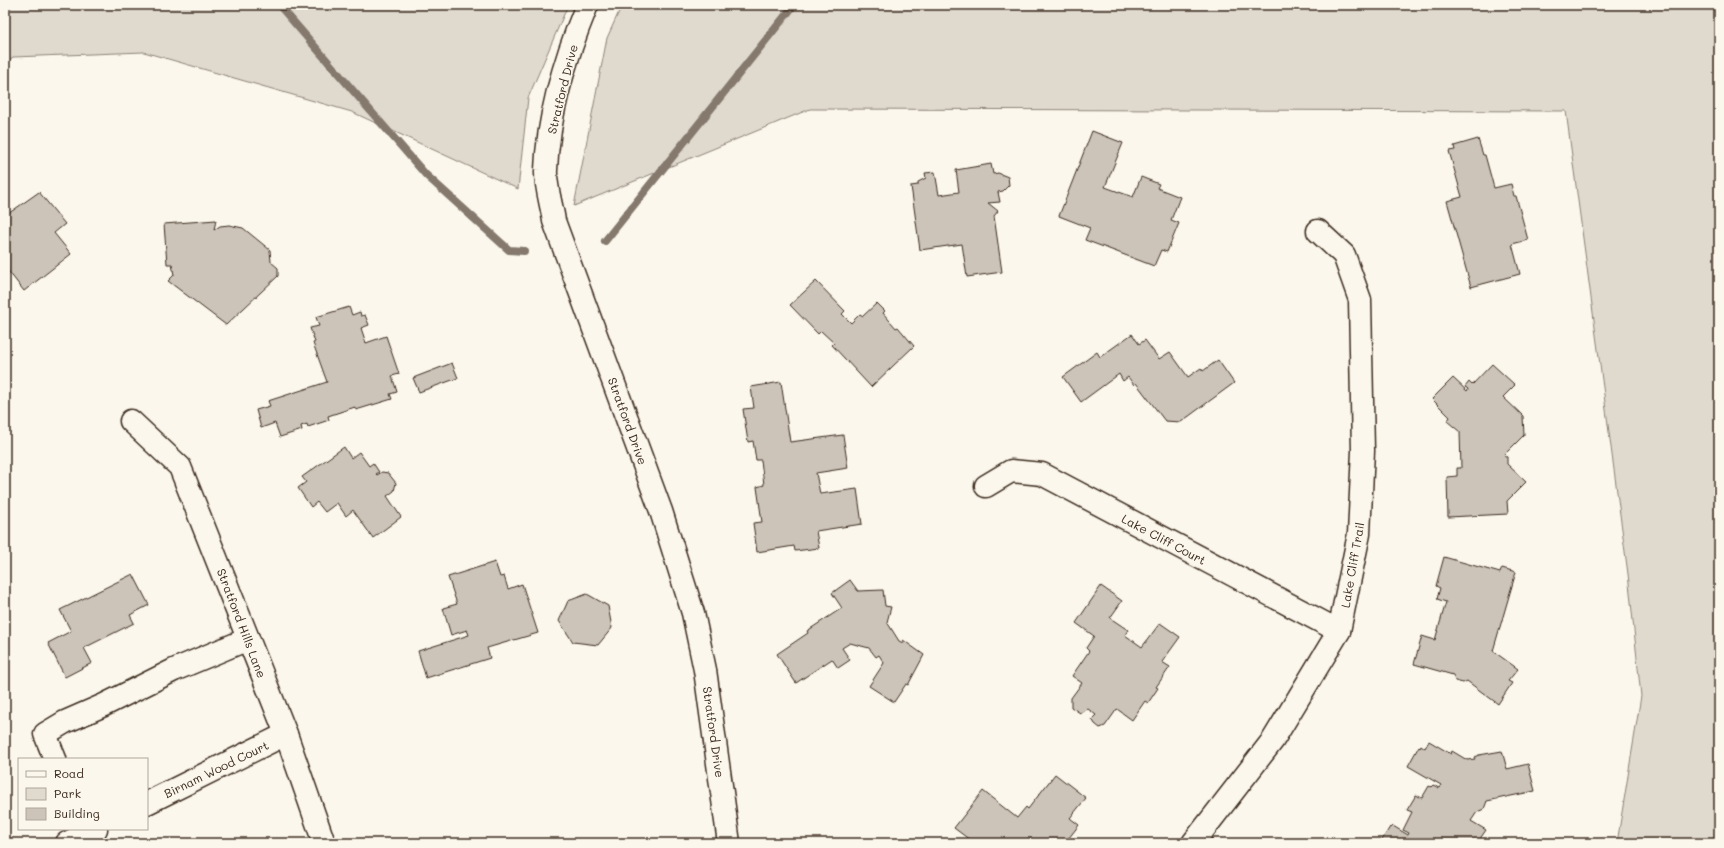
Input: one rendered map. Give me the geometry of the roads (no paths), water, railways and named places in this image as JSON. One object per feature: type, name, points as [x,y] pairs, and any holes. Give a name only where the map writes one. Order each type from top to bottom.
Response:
[{"type":"street","name":"Stratford Drive","points":[[587,5],[565,65],[551,122],[545,171],[554,221],[661,511],[693,613],[705,670],[729,843]]},
{"type":"street","name":"Lake Cliff Trail","points":[[1193,843],[1273,740],[1339,631],[1360,534],[1363,451],[1360,300],[1344,255],[1318,231]]},
{"type":"street","name":"Stratford Hills Lane","points":[[131,421],[180,467],[286,734],[324,843]]},
{"type":"street","name":"Lake Cliff Court","points":[[986,486],[1011,471],[1042,474],[1339,631]]},
{"type":"street","points":[[55,758],[45,734],[65,722],[104,705],[174,670],[248,639]]},
{"type":"street","name":"Birnam Wood Court","points":[[148,803],[286,734]]},
{"type":"street","points":[[67,843],[92,830]]},
{"type":"waterway","points":[[279,5],[426,175],[509,250],[524,251]]},
{"type":"waterway","points":[[605,241],[794,5]]}]
